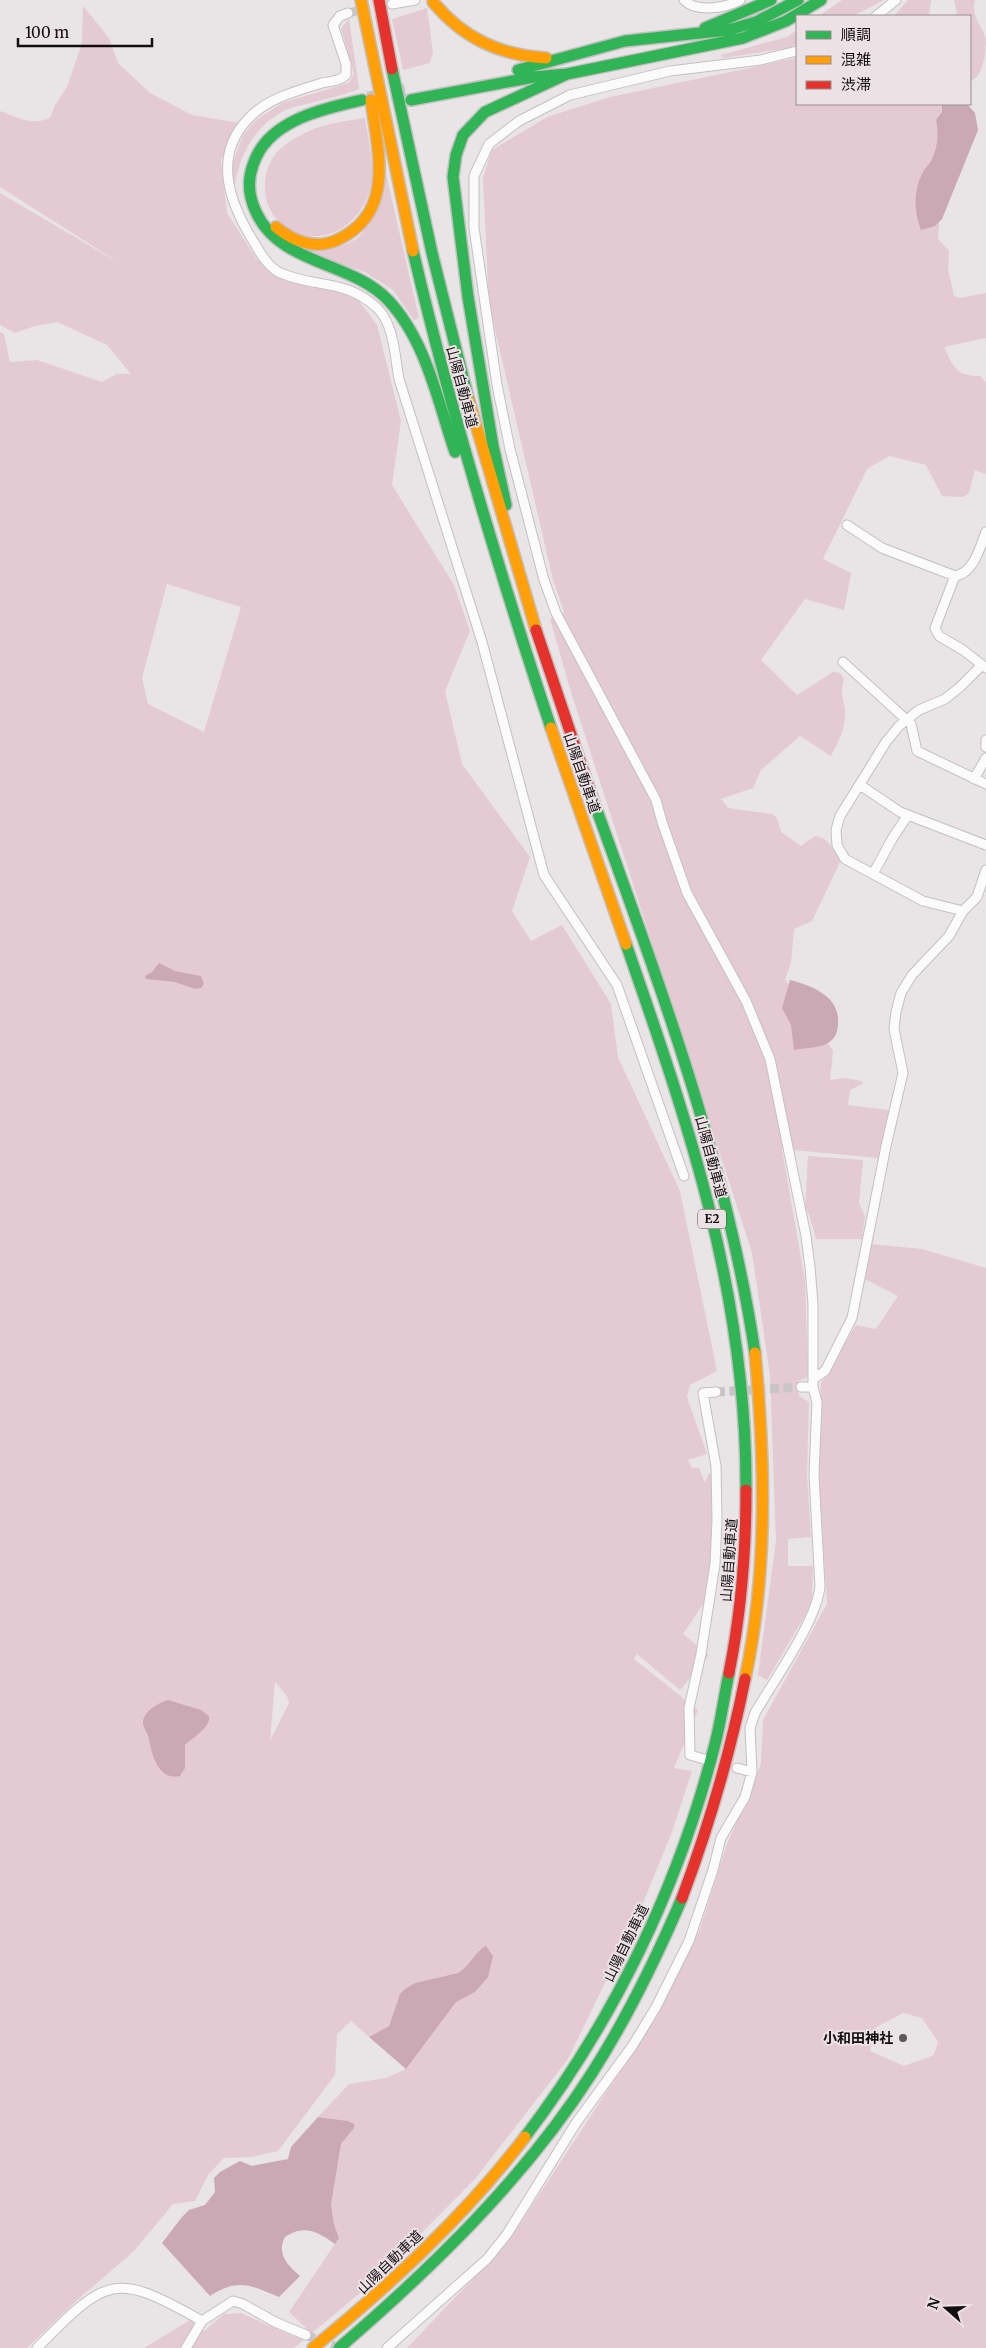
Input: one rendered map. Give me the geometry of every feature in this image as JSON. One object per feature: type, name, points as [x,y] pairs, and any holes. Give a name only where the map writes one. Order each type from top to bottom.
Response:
[{"type":"highway","name":"山陽自動車道","points":[[313,2348],[416,2260],[504,2163],[542,2114],[603,2022],[632,1968],[656,1916],[698,1806],[726,1699],[743,1592],[747,1482],[744,1403],[737,1338],[725,1273],[691,1140],[664,1054],[611,904],[517,625],[470,474],[436,347],[405,218],[361,0]]},
{"type":"highway","name":"山陽自動車道","points":[[340,2348],[426,2269],[516,2174],[555,2126],[618,2030],[649,1974],[672,1922],[714,1811],[731,1754],[743,1702],[760,1593],[764,1481],[760,1403],[753,1336],[742,1271],[726,1205],[680,1048],[570,733],[506,538],[486,468],[421,212],[379,0]]},
{"type":"highway","points":[[696,32],[771,0]]},
{"type":"highway","points":[[798,0],[756,22],[728,30],[696,32],[625,42],[530,68],[410,96],[534,77],[567,74],[706,47],[743,38],[786,21],[821,0]]},
{"type":"highway","points":[[433,2],[443,16],[454,26],[488,48],[529,58],[565,58]]},
{"type":"highway","points":[[368,37],[379,166],[379,192],[370,215],[356,232],[322,245],[309,244],[287,236],[276,227],[260,202],[258,187],[261,168],[268,154],[279,141],[322,117],[363,104],[316,111],[288,123],[261,146],[251,169],[249,194],[254,213],[266,230],[277,241],[295,253],[368,284],[388,299],[400,314],[422,362],[517,625]]},
{"type":"highway","points":[[506,538],[506,503],[493,446],[479,364],[453,177],[456,155],[464,135],[475,120],[499,105],[567,74]]},
{"type":"street","points":[[392,4],[415,0]]},
{"type":"street","points":[[684,0],[687,4],[708,8],[740,0]]},
{"type":"street","points":[[877,15],[896,0]]},
{"type":"street","points":[[348,13],[340,16],[333,25],[346,64],[346,75],[340,80],[289,93],[264,107],[248,119],[238,134],[227,161],[228,186],[239,219],[264,259],[281,274],[358,292],[379,309],[393,339],[399,379],[482,642],[544,875],[617,985],[684,1176]]},
{"type":"street","points":[[387,2348],[492,2253],[507,2234],[576,2123],[633,2046],[689,1941],[713,1870],[721,1838],[745,1797],[752,1772],[750,1728],[755,1713],[812,1616],[819,1599],[819,1534],[814,1474],[816,1402],[813,1304],[806,1236],[770,1059],[746,1001],[687,893],[656,800],[556,613],[544,580],[510,449],[497,385],[474,228],[474,176],[489,144],[519,121],[547,105],[570,95],[670,71],[761,60],[796,51]]},
{"type":"street","points":[[847,525],[882,548],[955,576],[960,575],[974,560],[986,532]]},
{"type":"street","points":[[955,576],[935,628],[939,636],[963,650],[984,667],[945,698],[919,710],[886,742],[840,816],[836,830],[837,845],[845,859],[923,901],[962,911]]},
{"type":"street","points":[[843,662],[911,724],[917,751],[986,784]]},
{"type":"street","points":[[986,740],[986,747]]},
{"type":"street","points":[[974,779],[986,758]]},
{"type":"street","points":[[860,785],[886,804],[908,815],[986,846]]},
{"type":"street","points":[[873,874],[892,839],[908,815]]},
{"type":"street","points":[[801,1387],[814,1383],[825,1371],[852,1318],[886,1146],[903,1072],[894,1029],[901,993],[912,975],[949,936],[962,911],[976,898],[986,870]]},
{"type":"street","points":[[976,898],[986,902]]},
{"type":"street","points":[[704,1760],[690,1755],[689,1708],[699,1672],[715,1564],[718,1520],[716,1466],[703,1393],[716,1392]]},
{"type":"street","points":[[737,1768],[752,1772]]},
{"type":"street","points":[[37,2348],[91,2298],[106,2290],[118,2287],[133,2288],[162,2299],[202,2321]]},
{"type":"street","points":[[186,2348],[202,2321],[233,2301],[243,2304],[275,2322],[306,2335]]},
{"type":"shaded area","points":[[842,0],[884,0],[855,15],[820,15]]},
{"type":"shaded area","points":[[908,0],[931,0],[929,15],[895,15]]},
{"type":"shaded area","points":[[954,0],[975,0],[974,13],[985,35],[986,41],[981,70],[971,80],[971,15],[956,15],[957,13]]},
{"type":"shaded area","points":[[83,6],[109,38],[118,63],[150,93],[192,115],[239,123],[221,160],[227,213],[256,258],[272,274],[356,297],[377,325],[401,421],[392,485],[454,585],[470,631],[445,691],[462,764],[530,857],[512,911],[531,941],[562,925],[611,1004],[618,1057],[680,1191],[717,1371],[690,1385],[687,1397],[707,1454],[688,1460],[692,1468],[699,1468],[705,1483],[709,1473],[714,1474],[716,1518],[708,1597],[683,1634],[709,1655],[680,1690],[637,1654],[634,1659],[698,1710],[674,1768],[692,1771],[672,1832],[638,1915],[568,2059],[475,2179],[372,2283],[294,2348],[144,2348],[190,2320],[204,2331],[224,2314],[241,2313],[295,2337],[306,2328],[289,2312],[339,2238],[334,2224],[331,2205],[341,2144],[354,2127],[348,2121],[318,2117],[349,2084],[386,2078],[406,2069],[456,2001],[475,1992],[480,1949],[464,1969],[458,1973],[415,1983],[400,1994],[389,2026],[369,2037],[351,2021],[337,2034],[335,2075],[278,2151],[251,2157],[224,2158],[208,2175],[195,2201],[173,2204],[133,2252],[76,2301],[27,2348],[0,2348],[0,332],[4,334],[10,362],[37,360],[102,382],[117,374],[131,374],[107,345],[57,322],[35,326],[15,333],[0,325],[0,193],[121,264],[0,187],[0,111],[31,121],[50,118],[55,105],[67,87],[82,43]],"holes":[[[167,584],[241,607],[204,732],[148,704],[142,678]],[[275,1682],[287,1696],[289,1703],[270,1741]]]},
{"type":"shaded area","points":[[427,8],[433,52],[430,63],[403,70],[392,19]]},
{"type":"shaded area","points":[[349,19],[359,89],[291,108],[266,123],[250,142],[240,164],[234,189],[232,165],[243,135],[256,120],[282,103],[349,83],[354,74],[341,28]]},
{"type":"shaded area","points":[[796,31],[796,44],[788,48],[723,58],[721,55],[787,37]]},
{"type":"shaded area","points":[[796,58],[796,105],[947,105],[938,239],[949,251],[948,269],[954,296],[960,298],[986,293],[986,338],[944,347],[956,369],[965,374],[980,376],[986,382],[986,474],[975,470],[969,493],[963,497],[942,496],[926,465],[889,456],[867,469],[823,559],[851,573],[844,610],[805,599],[761,660],[797,695],[833,672],[840,673],[844,679],[842,694],[845,714],[844,726],[839,741],[831,756],[800,736],[761,770],[753,788],[721,799],[728,808],[772,814],[777,818],[781,832],[801,846],[815,836],[820,837],[831,845],[836,853],[840,862],[812,921],[794,929],[791,963],[785,979],[833,1051],[830,1080],[845,1078],[862,1081],[862,1084],[850,1090],[848,1105],[889,1110],[878,1158],[782,1149],[805,1281],[808,1377],[799,1381],[799,1396],[809,1402],[807,1475],[811,1537],[788,1539],[788,1566],[813,1566],[812,1599],[806,1614],[767,1680],[758,1675],[776,1541],[770,1375],[752,1253],[571,692],[550,619],[564,612],[553,580],[489,304],[483,178],[492,150],[547,117],[610,97]]},
{"type":"shaded area","points":[[942,105],[968,105],[975,113],[978,130],[942,219],[935,226],[921,230],[916,209],[917,188],[922,174],[935,151],[938,136],[936,120],[942,112]]},
{"type":"shaded area","points":[[365,118],[371,152],[372,178],[366,201],[358,213],[348,224],[323,236],[309,236],[296,232],[282,224],[270,208],[266,199],[265,189],[268,169],[271,160],[277,152],[292,140],[316,128]]},
{"type":"shaded area","points":[[385,169],[419,318],[414,320],[393,290],[365,272],[298,250],[333,248],[342,246],[357,238],[363,232],[369,220]]},
{"type":"shaded area","points":[[159,963],[175,971],[201,976],[204,984],[201,988],[195,989],[175,982],[146,979],[145,976],[152,972]]},
{"type":"shaded area","points":[[790,980],[815,989],[829,999],[834,1006],[837,1014],[838,1029],[835,1037],[828,1043],[794,1050],[791,1025],[782,1008]]},
{"type":"shaded area","points":[[808,1156],[863,1160],[859,1203],[865,1216],[862,1239],[816,1239],[809,1214],[805,1208]]},
{"type":"shaded area","points":[[871,1244],[922,1249],[986,1268],[986,2348],[407,2348],[508,2242],[655,2018],[700,1929],[727,1844],[761,1764],[763,1720],[827,1604],[818,1468],[821,1383],[856,1325],[876,1329],[898,1296],[865,1279]],"holes":[[[903,2013],[922,2018],[938,2042],[934,2055],[904,2066],[870,2051],[875,2028]]]},
{"type":"shaded area","points":[[168,1700],[201,1710],[209,1716],[204,1729],[185,1745],[185,1768],[180,1776],[172,1777],[161,1771],[157,1765],[143,1724],[143,1720],[148,1712],[160,1703]]},
{"type":"shaded area","points":[[486,1946],[493,1956],[488,1977],[475,1992],[456,2002],[406,2069],[369,2037],[389,2026],[400,1994],[405,1989],[415,1983],[458,1973]]},
{"type":"shaded area","points":[[318,2117],[348,2121],[354,2124],[354,2128],[341,2144],[331,2205],[334,2224],[339,2238],[335,2244],[317,2233],[305,2230],[285,2237],[282,2249],[283,2254],[291,2268],[300,2276],[279,2297],[244,2285],[229,2287],[210,2296],[162,2243],[189,2210],[205,2205],[215,2192],[214,2178],[220,2172],[240,2161],[252,2166],[288,2159],[291,2147]]},
{"type":"tunnel","points":[[348,13],[392,4]]},
{"type":"tunnel","points":[[368,99],[409,91]]},
{"type":"tunnel","points":[[716,1392],[801,1387]]},
{"type":"tunnel","points":[[306,2335],[339,2348]]},
{"type":"traffic: fast","points":[[705,28],[771,0]]},
{"type":"traffic: fast","points":[[518,70],[625,41],[728,30],[756,22],[798,0]]},
{"type":"traffic: fast","points":[[411,100],[534,77],[567,74],[743,38],[786,21],[821,0]]},
{"type":"traffic: fast","points":[[392,69],[432,253],[469,401]]},
{"type":"traffic: fast","points":[[506,505],[493,446],[468,297],[453,177],[456,155],[463,135],[485,112],[567,74]]},
{"type":"traffic: fast","points":[[362,100],[298,119],[270,137],[260,150],[251,171],[249,183],[252,201],[256,212],[267,229],[282,243],[299,253],[355,277],[373,287],[388,300],[401,316],[412,334],[429,372],[455,452]]},
{"type":"traffic: fast","points":[[413,251],[443,372],[477,491],[551,728]]},
{"type":"traffic: fast","points":[[590,791],[664,998],[707,1138],[742,1280],[755,1353]]},
{"type":"traffic: fast","points":[[626,944],[692,1145],[725,1279],[737,1348],[744,1418],[746,1490]]},
{"type":"traffic: fast","points":[[525,2137],[557,2092],[615,1999],[663,1900],[683,1849],[700,1797],[717,1735],[729,1673]]},
{"type":"traffic: fast","points":[[339,2348],[409,2286],[476,2220],[566,2112],[592,2073],[629,2010],[682,1898]]},
{"type":"traffic: slow","points":[[361,0],[413,251]]},
{"type":"traffic: slow","points":[[433,2],[457,26],[483,42],[513,53],[546,58]]},
{"type":"traffic: slow","points":[[276,227],[297,240],[313,244],[329,243],[356,228],[368,214],[376,198],[379,179],[377,140],[371,100]]},
{"type":"traffic: slow","points":[[469,401],[536,630]]},
{"type":"traffic: slow","points":[[551,728],[626,944]]},
{"type":"traffic: slow","points":[[745,1679],[758,1598],[761,1557],[761,1434],[755,1353]]},
{"type":"traffic: slow","points":[[313,2348],[370,2300],[425,2249],[477,2195],[525,2137]]},
{"type":"traffic: jam","points":[[379,0],[392,69]]},
{"type":"traffic: jam","points":[[536,630],[590,791]]},
{"type":"traffic: jam","points":[[729,1673],[737,1628],[742,1582],[746,1490]]},
{"type":"traffic: jam","points":[[682,1898],[718,1790],[733,1735],[745,1679]]},
{"type":"place","name":"小和田神社","points":[[903,2038]]}]
